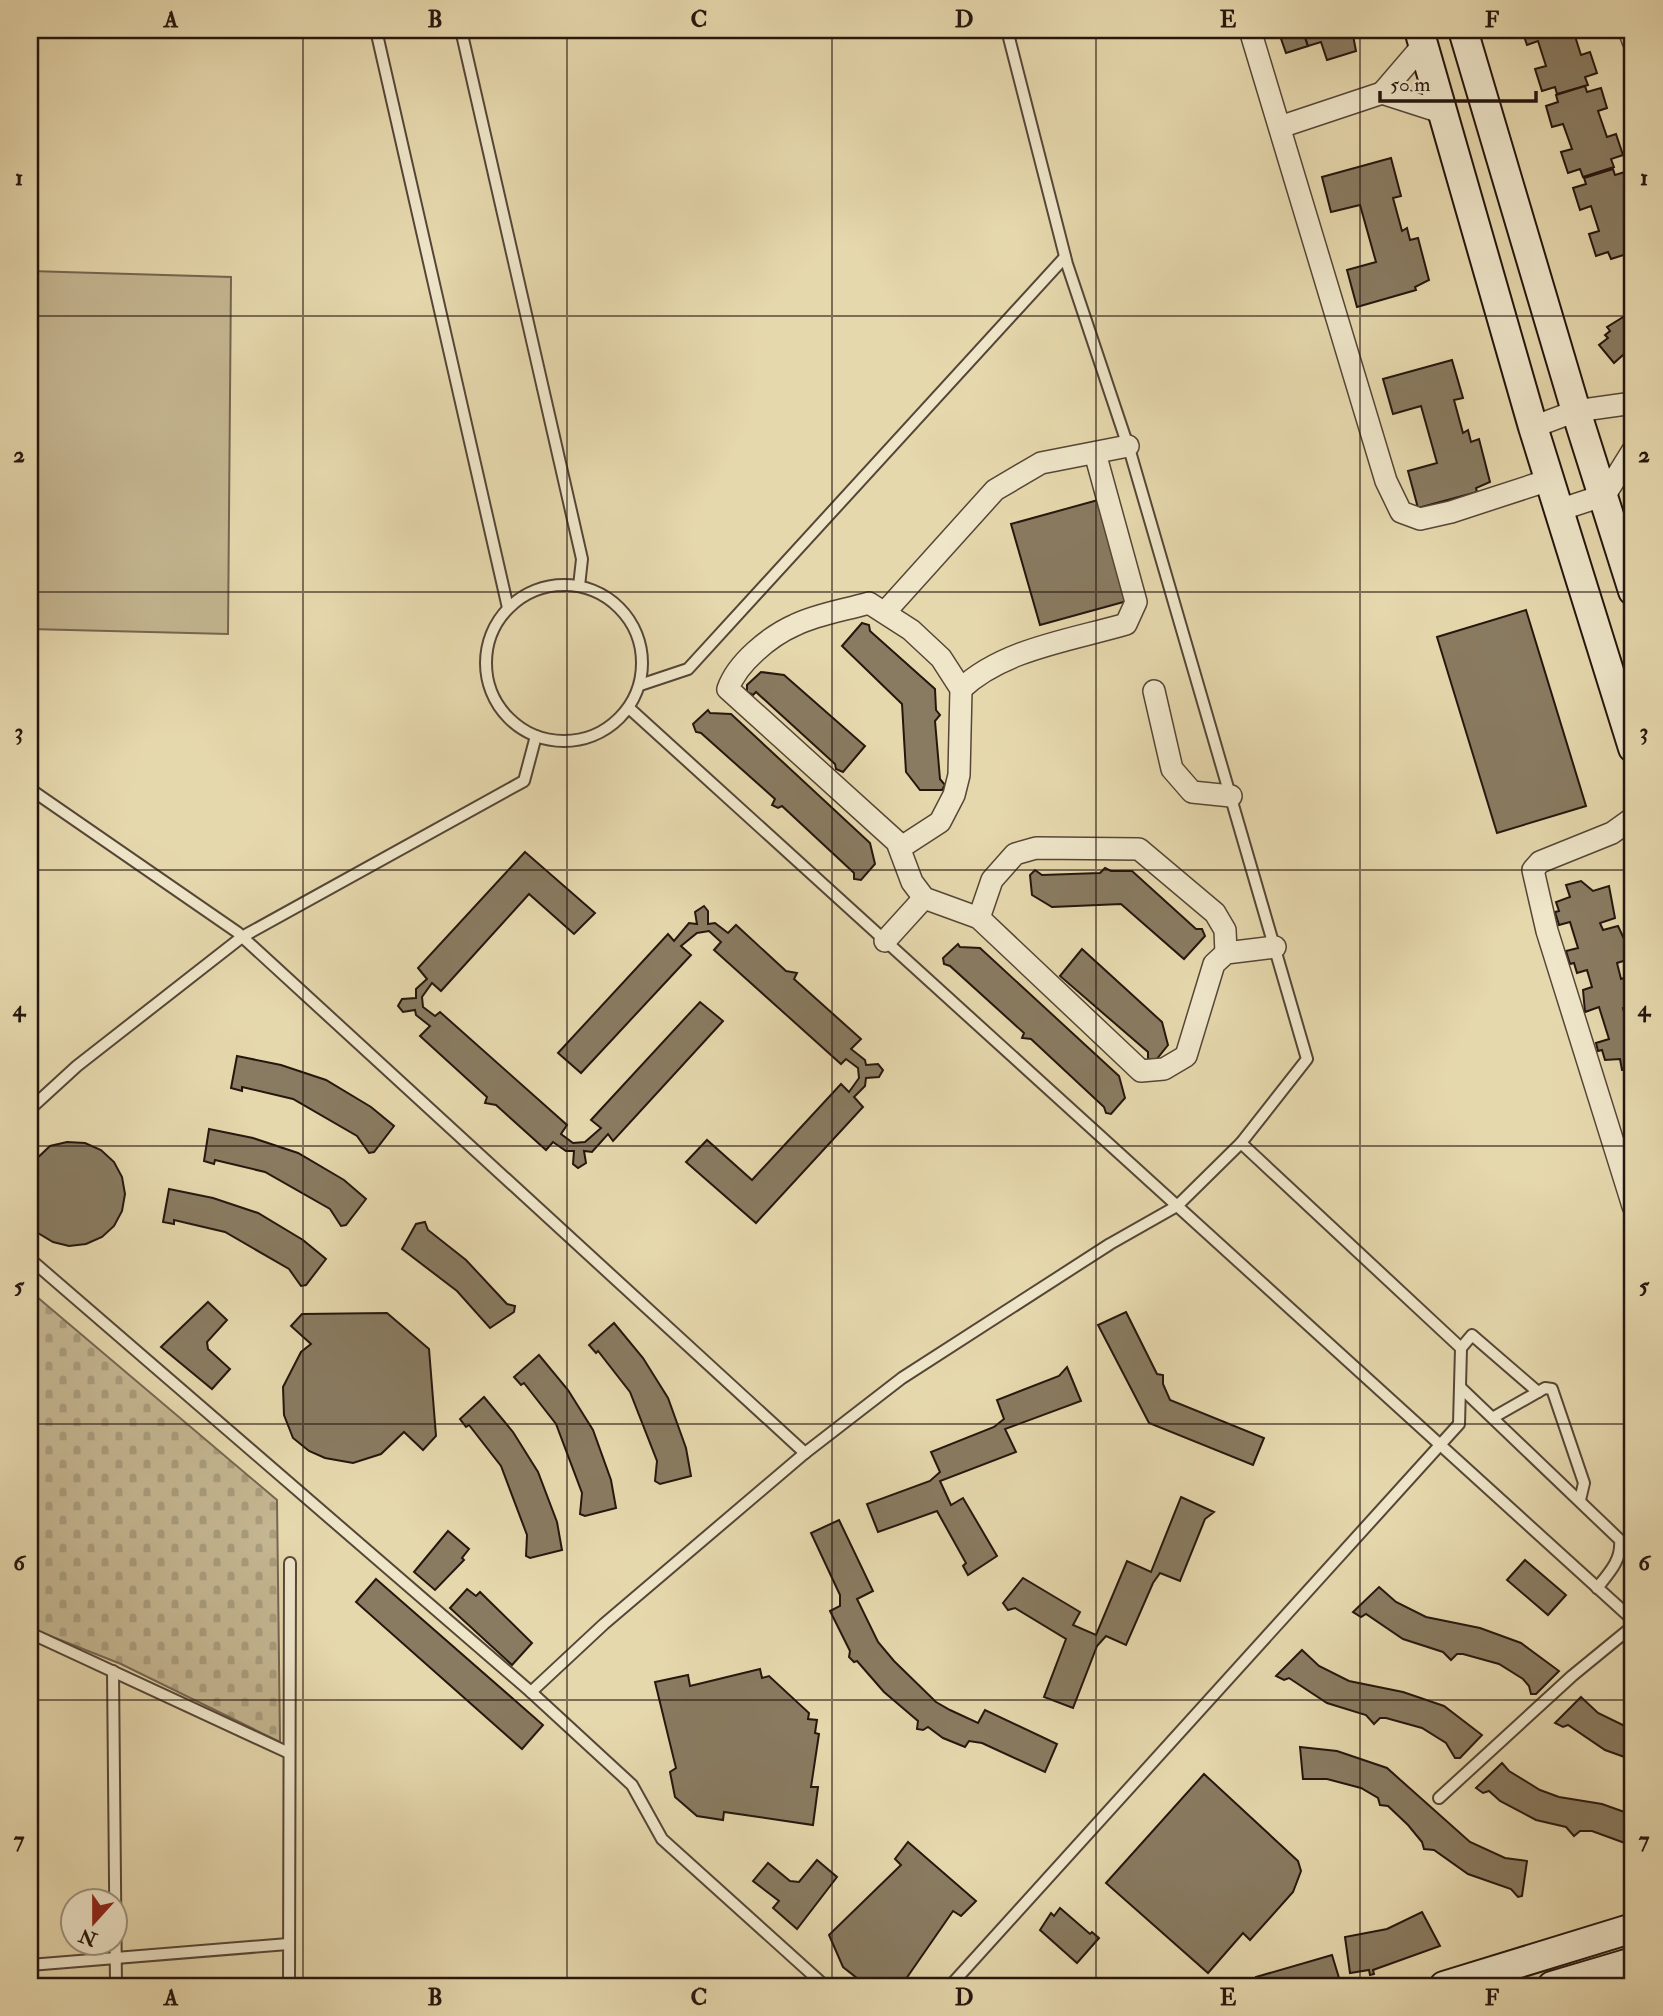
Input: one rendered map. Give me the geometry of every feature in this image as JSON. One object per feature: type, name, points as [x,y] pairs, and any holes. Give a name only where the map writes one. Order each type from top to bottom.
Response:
[{"type":"main road","points":[[1463,30],[1576,411],[1605,495],[1633,591]]},
{"type":"main road","points":[[1422,37],[1549,480],[1633,748]]},
{"type":"main road","points":[[1444,1986],[1633,1928]]},
{"type":"main road","points":[[1552,1986],[1633,1962]]},
{"type":"street","points":[[1250,30],[1386,481],[1401,512],[1420,519],[1441,515],[1549,480]]},
{"type":"street","points":[[1629,30],[1633,41]]},
{"type":"street","points":[[1280,127],[1382,93],[1422,37]]},
{"type":"street","points":[[1382,93],[1444,113]]},
{"type":"street","points":[[1533,426],[1576,411],[1633,403]]},
{"type":"street","points":[[886,611],[995,490],[1041,463],[1128,446]]},
{"type":"street","points":[[1559,510],[1605,495],[1633,450]]},
{"type":"street","points":[[961,689],[975,675],[1009,658],[1126,624],[1136,602],[1095,453]]},
{"type":"street","points":[[900,848],[940,822],[954,795],[959,775],[961,689],[942,658],[886,611],[869,603],[795,624],[746,662],[732,678],[729,689],[900,848],[912,882],[924,898],[979,918],[1141,1071],[1164,1069],[1186,1056],[1213,964],[1226,953],[1275,947]]},
{"type":"street","points":[[1154,691],[1172,769],[1192,792],[1231,796]]},
{"type":"street","points":[[1633,818],[1612,833],[1540,862],[1533,870],[1547,931],[1633,1206]]},
{"type":"street","points":[[1612,833],[1633,835]]},
{"type":"street","points":[[979,918],[992,880],[1015,854],[1036,848],[1139,849],[1215,913],[1225,930],[1226,953]]},
{"type":"street","points":[[885,941],[924,898]]},
{"type":"lane","points":[[376,30],[508,608]]},
{"type":"lane","points":[[461,30],[582,559],[579,586]]},
{"type":"lane","points":[[531,1692],[604,1624],[805,1453],[902,1378],[1110,1244],[1177,1206],[1241,1143],[1307,1059],[1128,446],[1065,257],[1007,30]]},
{"type":"lane","points":[[639,685],[688,669],[1065,257]]},
{"type":"lane","points":[[554,585],[579,586],[604,595],[624,612],[637,634],[642,659],[639,685],[629,708],[610,726],[587,738],[561,741],[536,736],[514,723],[497,703],[487,679],[486,653],[489,641],[493,629],[508,608],[529,593],[554,585]]},
{"type":"lane","points":[[629,708],[1633,1620]]},
{"type":"lane","points":[[30,1109],[77,1066],[242,937],[524,781],[536,736]]},
{"type":"lane","points":[[30,789],[242,937],[805,1453]]},
{"type":"lane","points":[[1241,1143],[1461,1348]]},
{"type":"lane","points":[[30,1259],[531,1692],[632,1785],[662,1839],[825,1986]]},
{"type":"lane","points":[[950,1986],[1459,1424],[1461,1348],[1472,1335],[1538,1392]]},
{"type":"lane","points":[[1461,1387],[1620,1540],[1621,1550],[1615,1566],[1597,1587]]},
{"type":"lane","points":[[1494,1417],[1538,1392],[1552,1389],[1584,1483],[1580,1500]]},
{"type":"lane","points":[[289,1986],[290,1563]]},
{"type":"lane","points":[[1439,1798],[1572,1676],[1633,1626]]},
{"type":"lane","points":[[30,1633],[289,1753]]},
{"type":"lane","points":[[113,1671],[117,1986]]},
{"type":"lane","points":[[30,1965],[288,1944]]},
{"type":"green space","points":[[30,271],[231,277],[228,634],[30,629]]},
{"type":"green space","points":[[30,1291],[277,1500],[280,1742],[121,1664],[30,1628]]},
{"type":"building","points":[[1278,30],[1302,30],[1308,46],[1286,53]]},
{"type":"building","points":[[1303,30],[1352,30],[1356,51],[1327,60],[1321,42],[1308,46]]},
{"type":"building","points":[[1522,30],[1573,30],[1581,55],[1590,52],[1597,73],[1585,77],[1588,85],[1557,94],[1555,87],[1542,91],[1535,69],[1546,66],[1538,41],[1527,45]]},
{"type":"building","points":[[1585,86],[1587,92],[1601,88],[1607,108],[1598,111],[1607,137],[1616,134],[1623,155],[1611,159],[1614,167],[1583,177],[1580,169],[1568,173],[1561,152],[1572,149],[1563,124],[1552,127],[1546,106],[1558,102],[1556,95]]},
{"type":"building","points":[[1391,158],[1401,196],[1393,198],[1402,231],[1407,228],[1410,240],[1418,238],[1429,280],[1415,287],[1416,290],[1357,307],[1347,270],[1376,262],[1360,205],[1331,212],[1322,177]]},
{"type":"building","points":[[1613,169],[1615,175],[1628,171],[1633,186],[1633,191],[1626,194],[1633,216],[1633,252],[1611,259],[1608,252],[1596,256],[1589,234],[1599,231],[1591,206],[1580,210],[1573,188],[1586,184],[1584,178]]},
{"type":"building","points":[[1633,311],[1633,367],[1623,355],[1614,363],[1599,345],[1608,338],[1605,335],[1610,331],[1607,327]]},
{"type":"building","points":[[1452,360],[1463,398],[1454,400],[1463,433],[1468,430],[1471,442],[1479,439],[1490,482],[1476,488],[1477,492],[1418,508],[1408,471],[1437,463],[1421,406],[1393,414],[1383,379]]},
{"type":"building","points":[[1098,500],[1127,601],[1040,625],[1011,524]]},
{"type":"building","points":[[1526,610],[1586,806],[1497,833],[1437,637]]},
{"type":"building","points":[[862,623],[869,625],[870,631],[935,689],[936,710],[940,715],[935,721],[940,779],[945,785],[942,790],[920,790],[906,772],[902,704],[842,646]]},
{"type":"building","points":[[761,672],[784,675],[865,746],[843,772],[836,769],[835,764],[756,692],[753,695],[747,692],[747,685]]},
{"type":"building","points":[[708,710],[710,713],[731,714],[870,843],[875,864],[861,880],[854,879],[854,873],[782,806],[778,808],[772,805],[775,799],[701,733],[696,732],[693,724]]},
{"type":"building","points":[[525,852],[595,913],[574,934],[529,894],[441,991],[432,983],[422,997],[423,1007],[435,1016],[440,1012],[567,1125],[561,1134],[573,1143],[585,1142],[601,1128],[591,1120],[700,1002],[723,1021],[613,1141],[608,1134],[592,1152],[584,1151],[586,1163],[578,1168],[573,1164],[574,1151],[566,1151],[553,1142],[546,1150],[496,1105],[485,1103],[487,1097],[420,1036],[430,1026],[416,1015],[415,1010],[403,1012],[398,1006],[402,999],[416,998],[416,989],[427,979],[418,968]]},
{"type":"building","points":[[1105,868],[1111,871],[1132,871],[1196,929],[1202,929],[1205,936],[1184,959],[1121,904],[1052,907],[1032,895],[1030,875],[1035,870],[1042,875],[1100,873]]},
{"type":"building","points":[[1581,881],[1593,891],[1609,886],[1615,918],[1600,923],[1603,930],[1618,926],[1633,958],[1617,963],[1621,979],[1633,975],[1633,1004],[1623,1008],[1628,1027],[1633,1025],[1633,1067],[1630,1069],[1622,1070],[1620,1059],[1605,1060],[1602,1050],[1598,1051],[1596,1043],[1609,1039],[1599,1007],[1585,1012],[1583,990],[1592,987],[1587,970],[1577,973],[1574,963],[1570,964],[1566,951],[1578,948],[1570,922],[1559,925],[1555,912],[1559,911],[1556,902],[1570,897],[1566,885]]},
{"type":"building","points":[[704,906],[708,911],[708,924],[715,923],[728,933],[736,925],[786,971],[797,973],[794,979],[861,1039],[851,1049],[865,1060],[866,1065],[878,1064],[883,1070],[879,1077],[866,1078],[865,1086],[854,1097],[863,1107],[756,1223],[686,1162],[707,1140],[752,1180],[841,1084],[849,1092],[859,1078],[858,1068],[846,1059],[841,1064],[714,950],[721,942],[709,931],[697,933],[681,946],[691,955],[581,1073],[558,1053],[668,934],[674,941],[689,923],[697,924],[695,912]]},
{"type":"building","points":[[958,944],[960,947],[980,948],[1119,1076],[1125,1098],[1111,1114],[1106,1113],[1104,1107],[1031,1039],[1022,1038],[1024,1033],[950,966],[944,964],[943,958]]},
{"type":"building","points":[[1082,949],[1162,1022],[1168,1045],[1156,1060],[1148,1059],[1148,1052],[1060,976]]},
{"type":"building","points":[[237,1056],[281,1065],[326,1080],[371,1107],[394,1126],[374,1152],[369,1153],[357,1136],[293,1099],[242,1087],[242,1091],[231,1088]]},
{"type":"building","points":[[209,1129],[253,1138],[298,1153],[344,1180],[366,1199],[346,1225],[341,1226],[330,1209],[265,1172],[215,1160],[214,1164],[204,1161]]},
{"type":"building","points":[[67,1142],[85,1143],[101,1150],[114,1162],[122,1177],[125,1194],[122,1211],[114,1226],[102,1237],[86,1244],[69,1246],[53,1242],[38,1233],[30,1223],[30,1165],[50,1146]]},
{"type":"building","points":[[169,1189],[213,1198],[258,1213],[303,1240],[326,1259],[306,1285],[301,1286],[289,1269],[225,1232],[174,1220],[174,1224],[163,1222]]},
{"type":"building","points":[[425,1222],[428,1230],[466,1260],[507,1304],[515,1306],[514,1312],[490,1328],[457,1291],[402,1249],[416,1224]]},
{"type":"building","points":[[208,1302],[227,1320],[207,1342],[208,1349],[230,1369],[212,1389],[161,1347]]},
{"type":"building","points":[[1126,1312],[1157,1374],[1163,1375],[1163,1384],[1170,1400],[1264,1438],[1253,1465],[1149,1423],[1098,1325]]},
{"type":"building","points":[[387,1313],[429,1349],[436,1436],[423,1450],[404,1432],[381,1454],[353,1463],[325,1458],[309,1451],[293,1438],[284,1415],[283,1387],[301,1352],[311,1344],[291,1326],[302,1314]]},
{"type":"building","points":[[614,1323],[643,1358],[668,1398],[686,1448],[691,1476],[660,1484],[655,1481],[657,1461],[630,1392],[598,1351],[596,1353],[589,1345]]},
{"type":"building","points":[[539,1355],[568,1390],[593,1430],[611,1480],[616,1508],[585,1516],[580,1514],[582,1493],[556,1424],[524,1383],[521,1385],[514,1377]]},
{"type":"building","points":[[1067,1367],[1081,1401],[1005,1429],[1016,1452],[940,1481],[951,1505],[963,1498],[997,1556],[968,1575],[963,1566],[966,1563],[937,1511],[878,1532],[867,1504],[930,1481],[940,1472],[931,1452],[994,1427],[1004,1419],[997,1400],[1059,1376]]},
{"type":"building","points":[[484,1397],[513,1432],[538,1472],[557,1522],[562,1550],[530,1558],[526,1556],[527,1535],[501,1466],[469,1425],[466,1427],[460,1419]]},
{"type":"building","points":[[1181,1497],[1214,1512],[1205,1519],[1180,1581],[1160,1573],[1126,1645],[1106,1636],[1097,1646],[1073,1708],[1044,1697],[1066,1639],[1015,1608],[1008,1610],[1003,1603],[1023,1578],[1080,1612],[1073,1625],[1096,1635],[1127,1561],[1151,1572]]},
{"type":"building","points":[[839,1520],[873,1591],[857,1599],[878,1642],[936,1702],[950,1710],[978,1723],[985,1710],[1057,1744],[1045,1772],[982,1743],[969,1741],[965,1747],[943,1738],[928,1727],[917,1729],[918,1721],[884,1692],[857,1661],[854,1662],[849,1657],[850,1651],[830,1611],[840,1606],[840,1595],[811,1533]]},
{"type":"building","points":[[448,1531],[469,1549],[462,1558],[464,1560],[435,1590],[414,1572]]},
{"type":"building","points":[[1525,1560],[1566,1595],[1548,1615],[1507,1580]]},
{"type":"building","points":[[376,1579],[543,1725],[522,1749],[356,1602]]},
{"type":"building","points":[[1379,1587],[1396,1602],[1426,1617],[1480,1628],[1521,1643],[1559,1671],[1536,1694],[1531,1694],[1523,1679],[1499,1664],[1463,1654],[1457,1654],[1451,1660],[1443,1652],[1403,1639],[1366,1614],[1361,1617],[1353,1612]]},
{"type":"building","points":[[467,1589],[476,1596],[480,1592],[532,1643],[512,1665],[450,1608]]},
{"type":"building","points":[[1302,1650],[1319,1666],[1349,1681],[1403,1692],[1444,1706],[1482,1735],[1460,1758],[1455,1758],[1446,1743],[1422,1728],[1386,1718],[1380,1718],[1374,1724],[1366,1715],[1327,1703],[1289,1678],[1284,1680],[1276,1676]]},
{"type":"building","points":[[760,1669],[762,1678],[769,1676],[809,1713],[808,1719],[817,1720],[815,1733],[819,1734],[811,1787],[818,1787],[813,1825],[724,1812],[723,1820],[697,1816],[675,1797],[670,1772],[676,1768],[655,1682],[688,1675],[690,1686]]},
{"type":"building","points":[[1581,1697],[1598,1713],[1633,1730],[1633,1760],[1605,1750],[1568,1725],[1563,1727],[1555,1723]]},
{"type":"building","points":[[1300,1747],[1337,1751],[1387,1768],[1470,1842],[1505,1858],[1527,1861],[1522,1896],[1518,1897],[1511,1889],[1468,1874],[1434,1850],[1424,1849],[1422,1842],[1408,1825],[1388,1806],[1380,1805],[1378,1798],[1361,1788],[1327,1779],[1303,1779]]},
{"type":"building","points":[[1502,1763],[1509,1771],[1540,1790],[1559,1797],[1602,1804],[1633,1815],[1633,1846],[1592,1831],[1580,1831],[1574,1836],[1566,1827],[1536,1820],[1500,1801],[1489,1791],[1483,1793],[1476,1788]]},
{"type":"building","points":[[1204,1774],[1298,1861],[1301,1871],[1293,1892],[1250,1940],[1243,1933],[1208,1973],[1106,1883]]},
{"type":"building","points":[[908,1842],[976,1901],[961,1916],[953,1911],[901,1986],[867,1986],[843,1967],[829,1935],[901,1865],[895,1859]]},
{"type":"building","points":[[817,1860],[837,1877],[797,1929],[773,1908],[779,1901],[753,1881],[768,1863],[790,1881],[799,1882]]},
{"type":"building","points":[[1060,1908],[1090,1934],[1092,1932],[1099,1938],[1077,1963],[1040,1930],[1051,1913],[1054,1916]]},
{"type":"building","points":[[1422,1912],[1440,1946],[1373,1970],[1374,1974],[1370,1975],[1369,1970],[1350,1973],[1345,1937],[1387,1929]]},
{"type":"building","points":[[1332,1955],[1340,1981],[1324,1986],[1253,1986],[1257,1982],[1256,1977]]},
{"type":"building","points":[[1019,1980],[1041,1986],[994,1986],[1002,1982]]}]
